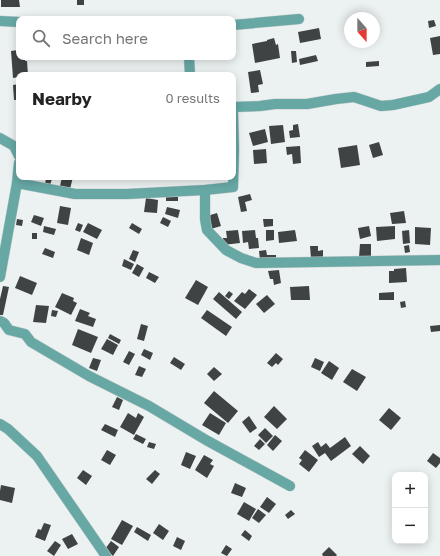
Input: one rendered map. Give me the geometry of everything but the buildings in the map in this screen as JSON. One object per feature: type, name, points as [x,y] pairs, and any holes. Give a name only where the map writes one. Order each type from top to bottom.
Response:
[{"type":"street","points":[[236,25],[299,19]]},
{"type":"street","points":[[0,21],[16,22]]},
{"type":"street","points":[[189,60],[190,72]]},
{"type":"street","points":[[236,107],[275,104],[306,104],[354,97],[381,106],[393,105],[429,97],[440,89]]},
{"type":"street","points":[[0,138],[14,146],[16,150]]},
{"type":"street","points":[[0,277],[17,180]]},
{"type":"street","points":[[17,183],[75,194],[127,194],[205,190],[233,186],[233,180]]},
{"type":"street","points":[[205,190],[205,219],[207,230],[226,250],[241,258],[256,263],[440,260]]},
{"type":"street","points":[[0,321],[10,330],[26,334],[31,342],[89,376],[149,406],[206,440],[290,486]]},
{"type":"street","points":[[0,424],[37,456],[106,556]]}]
